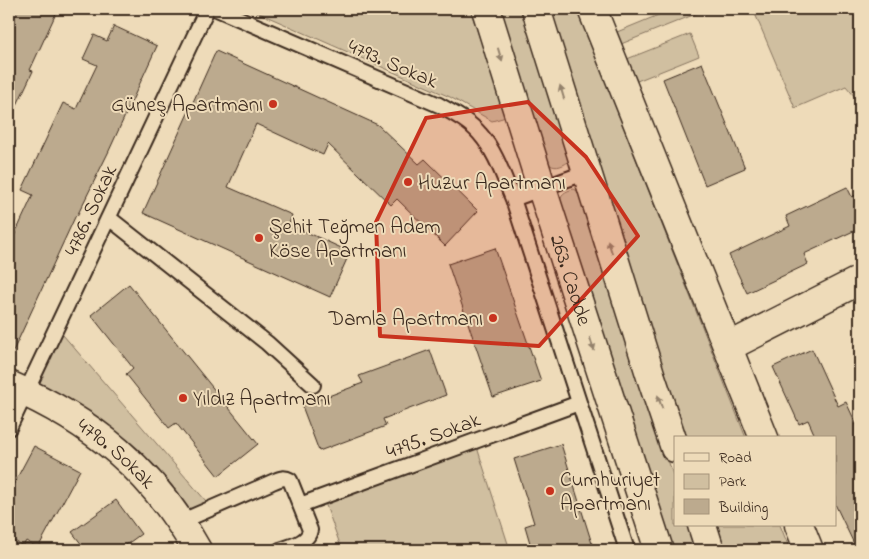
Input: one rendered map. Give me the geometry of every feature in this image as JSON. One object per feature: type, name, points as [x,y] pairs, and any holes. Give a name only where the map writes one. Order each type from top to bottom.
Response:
[{"type":"main road","name":"263. Cadde","points":[[486,9],[659,550]]},
{"type":"main road","points":[[536,9],[674,445]]},
{"type":"main road","points":[[592,9],[763,436]]},
{"type":"main road","points":[[728,347],[860,280]]},
{"type":"main road","name":"4790. Sokak","points":[[18,389],[65,413],[121,452],[157,491],[180,522],[197,550]]},
{"type":"main road","points":[[702,526],[710,550]]},
{"type":"main road","points":[[799,526],[809,550]]},
{"type":"lane","name":"4786. Sokak","points":[[9,428],[18,389],[109,218],[207,9]]},
{"type":"lane","name":"4793. Sokak","points":[[217,9],[439,105],[458,116],[480,134],[489,147],[513,199],[626,550]]},
{"type":"lane","points":[[513,199],[587,172]]},
{"type":"lane","points":[[109,218],[267,343],[313,385]]},
{"type":"lane","name":"4795. Sokak","points":[[300,505],[579,403]]},
{"type":"lane","points":[[180,522],[282,478],[290,480],[310,530],[309,536],[305,540],[280,550]]},
{"type":"highlighted area","points":[[528,102],[586,157],[638,236],[539,346],[380,336],[376,222],[426,118]]},
{"type":"green space","points":[[250,9],[470,9],[506,117],[492,121],[450,97]]},
{"type":"green space","points":[[499,9],[523,9],[569,156],[568,162],[558,167],[547,163]]},
{"type":"green space","points":[[550,9],[577,9],[745,436],[686,436],[660,359]]},
{"type":"green space","points":[[673,9],[708,9],[621,44],[617,32]]},
{"type":"green space","points":[[753,9],[860,9],[860,103],[846,86],[795,108]]},
{"type":"green space","points":[[690,34],[699,56],[637,81],[627,59]]},
{"type":"green space","points":[[574,189],[579,192],[674,478],[674,526],[690,526],[699,550],[673,550],[560,203],[561,197]]},
{"type":"green space","points":[[57,328],[212,508],[180,522],[173,511],[26,393]]},
{"type":"green space","points":[[475,441],[510,550],[342,550],[323,497]]},
{"type":"green space","points":[[717,526],[780,526],[790,550],[725,550]]},
{"type":"building","points":[[9,9],[58,9],[30,70],[33,71],[9,122]]},
{"type":"building","points":[[114,26],[157,46],[9,360],[9,247],[33,195],[22,190],[63,103],[76,109],[97,65],[83,59],[94,35],[107,41]]},
{"type":"building","points":[[216,51],[378,125],[419,164],[425,159],[478,211],[445,246],[397,199],[391,205],[328,144],[323,155],[256,124],[228,187],[292,215],[289,224],[350,252],[330,297],[143,213]]},
{"type":"building","points":[[702,63],[745,168],[705,185],[663,79]]},
{"type":"building","points":[[847,187],[852,197],[860,193],[860,228],[804,254],[808,264],[747,293],[729,255],[790,226],[786,216]]},
{"type":"building","name":"Damla Apartmanı","points":[[495,248],[541,381],[493,397],[448,264]]},
{"type":"building","name":"Yıldız Apartmanı","points":[[129,284],[258,444],[218,476],[176,423],[169,428],[126,374],[133,368],[91,315]]},
{"type":"building","points":[[812,349],[838,406],[846,402],[860,432],[860,550],[857,550],[836,506],[836,436],[815,436],[808,420],[799,424],[773,367]]},
{"type":"building","points":[[430,350],[446,395],[383,419],[386,426],[319,451],[302,406],[363,383],[359,376]]},
{"type":"building","name":"Cumhuriyet Apartmanı","points":[[561,444],[594,550],[532,550],[525,526],[534,523],[514,459]]},
{"type":"building","points":[[34,446],[80,470],[38,548],[26,541],[23,546],[9,538],[9,493]]},
{"type":"building","points":[[116,500],[141,534],[119,550],[86,550],[72,532]]},
{"type":"place","name":"Güneş Apartmanı","points":[[273,104]]},
{"type":"place","name":"Huzur Apartmanı","points":[[408,182]]},
{"type":"place","name":"Şehit Teğmen Adem Köse Apartmanı","points":[[259,238]]},
{"type":"place","name":"Damla Apartmanı","points":[[493,318]]},
{"type":"place","name":"Yıldız Apartmanı","points":[[183,398]]},
{"type":"place","name":"Cumhuriyet Apartmanı","points":[[550,491]]}]
